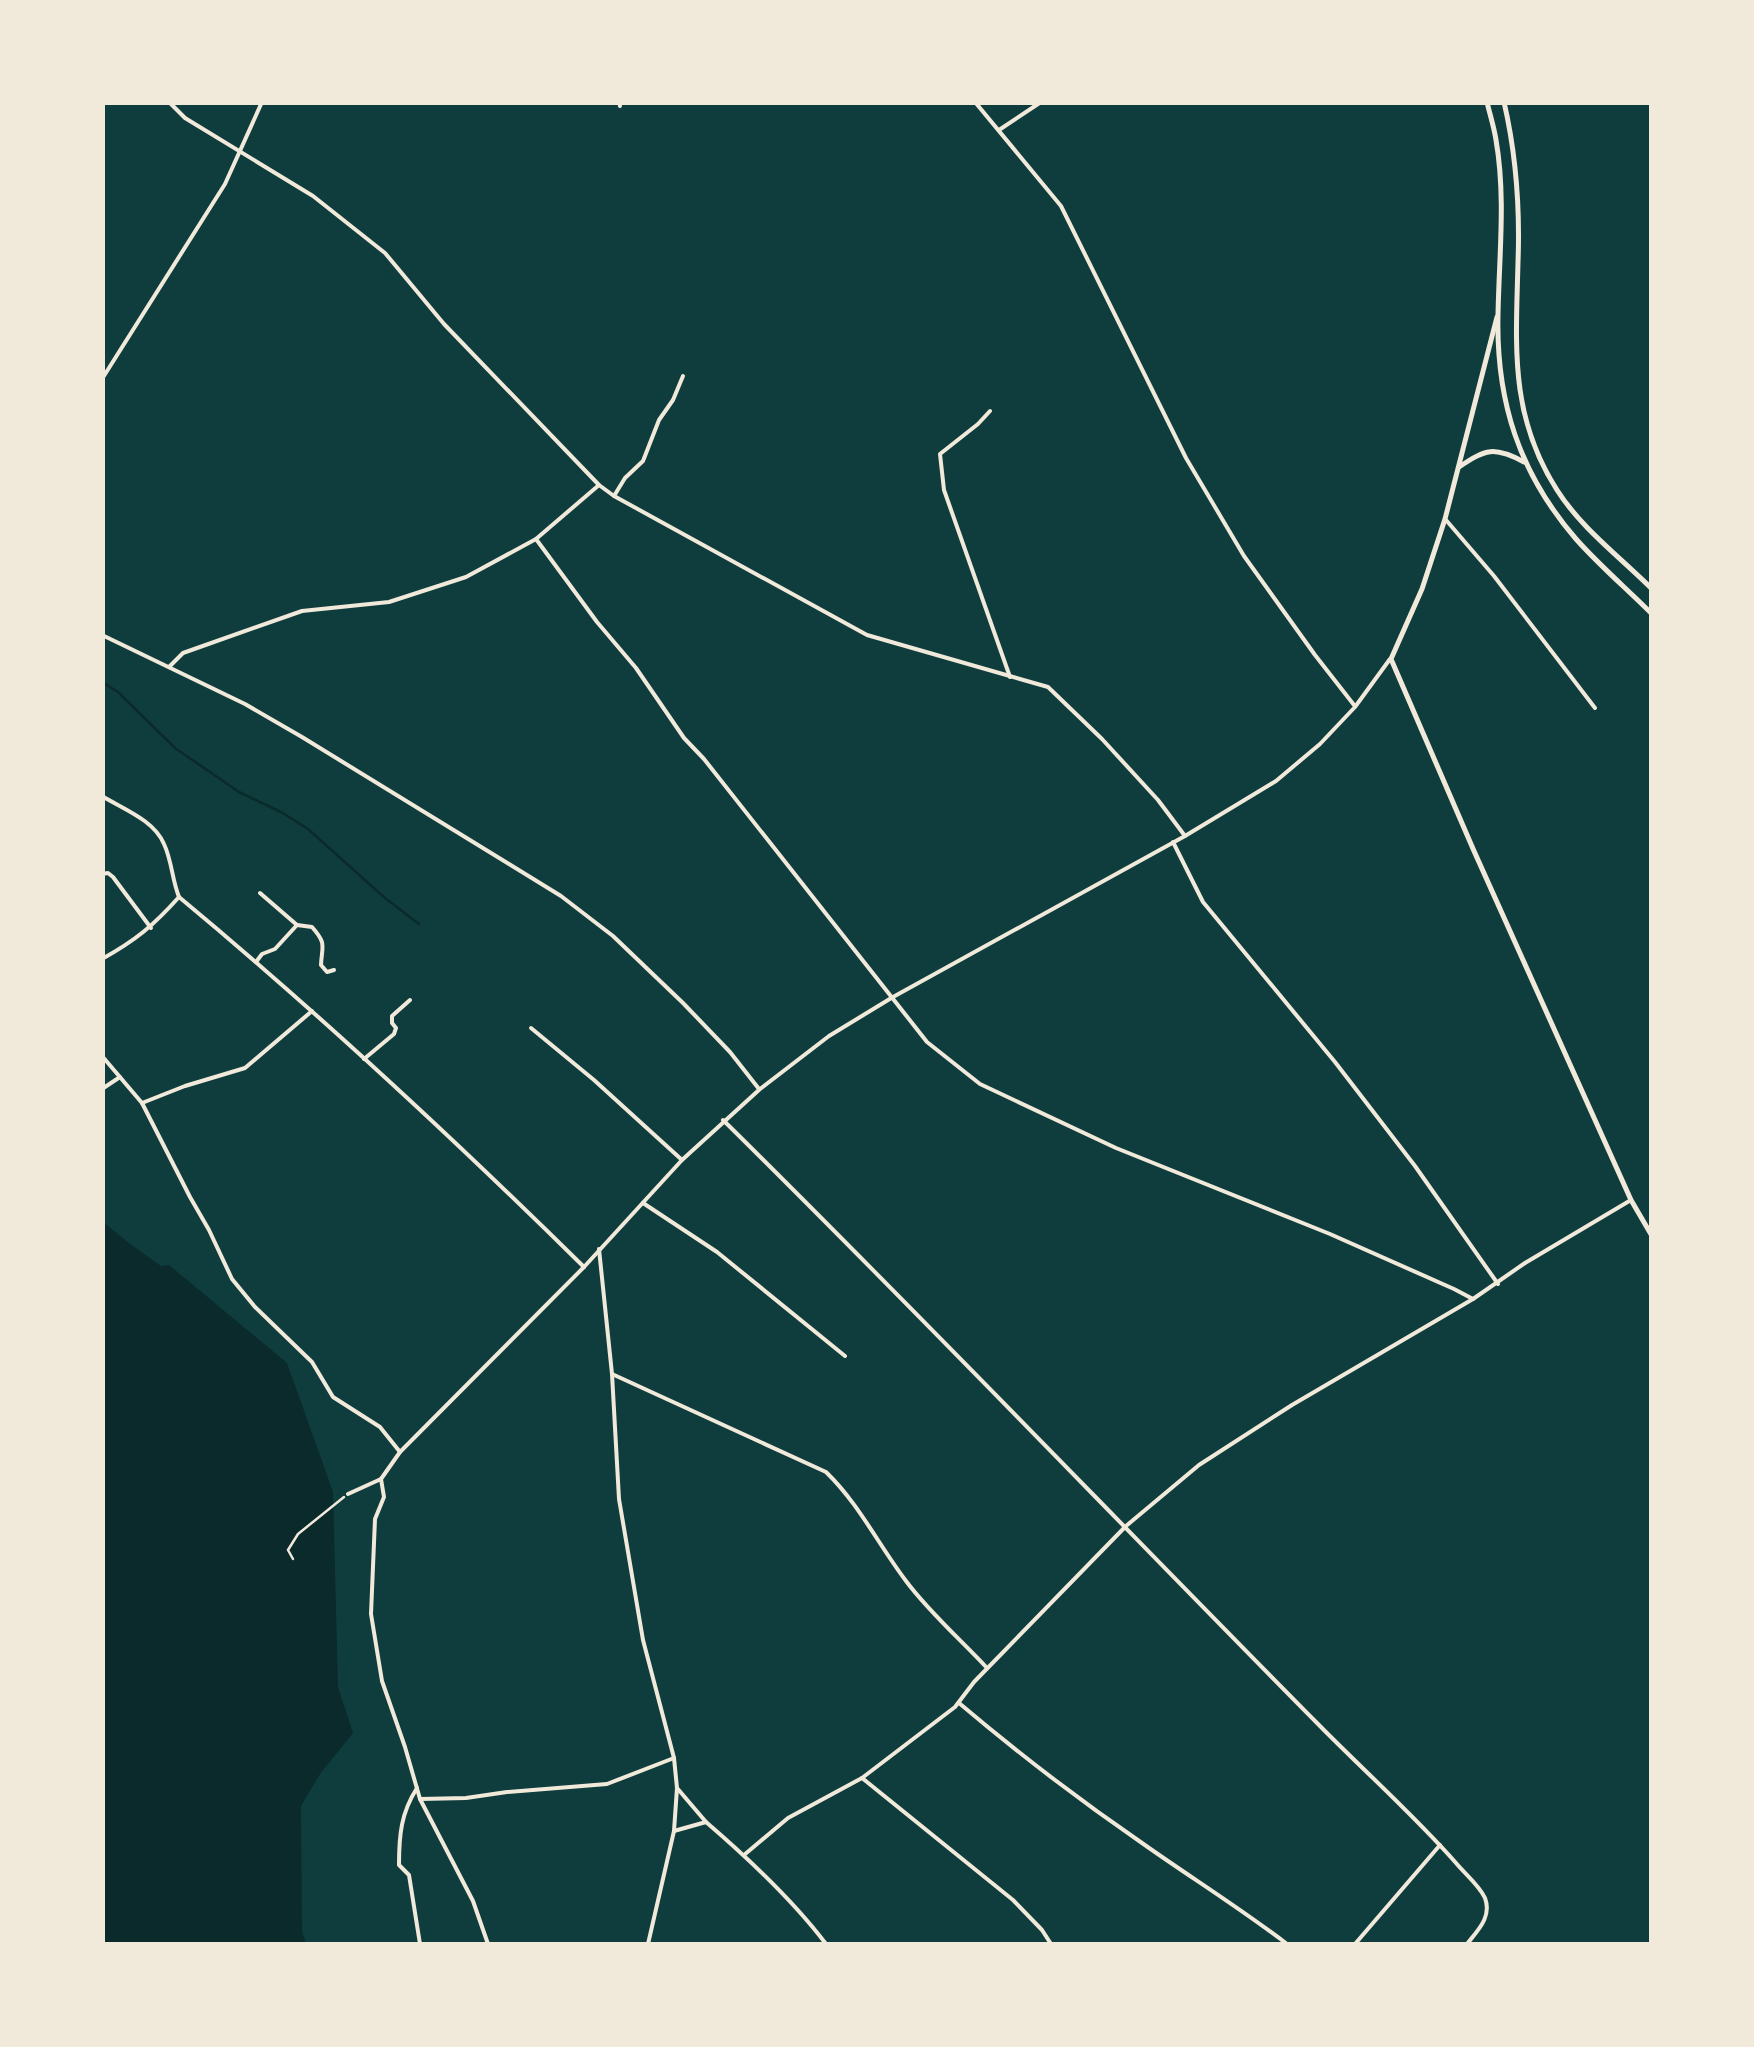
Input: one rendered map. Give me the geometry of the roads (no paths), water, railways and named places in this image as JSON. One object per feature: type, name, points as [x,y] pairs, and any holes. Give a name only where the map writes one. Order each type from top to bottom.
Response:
[{"type":"main road","points":[[1487,102],[1496,140],[1500,191],[1499,372],[1509,424],[1550,506],[1577,541],[1652,614]]},
{"type":"main road","points":[[1504,102],[1512,134],[1517,190],[1516,339],[1522,411],[1536,453],[1558,493],[1652,589]]},
{"type":"main road","points":[[1498,315],[1445,519],[1422,589],[1391,659],[1631,1200],[1652,1236]]},
{"type":"main road","points":[[1458,467],[1494,450],[1525,462]]},
{"type":"street","points":[[169,102],[185,118],[313,196],[385,253],[444,324],[614,496],[867,635],[1048,688],[1102,738],[1185,836]]},
{"type":"street","points":[[102,380],[224,184],[262,102]]},
{"type":"street","points":[[975,102],[1061,206],[1186,458],[1244,556],[1355,706]]},
{"type":"street","points":[[998,130],[1041,102]]},
{"type":"street","points":[[614,496],[643,460],[659,420],[684,376]]},
{"type":"street","points":[[990,411],[940,454],[944,490],[1010,676]]},
{"type":"street","points":[[170,666],[183,653],[302,611],[389,602],[466,576],[536,538],[599,485]]},
{"type":"street","points":[[1445,519],[1595,708]]},
{"type":"street","points":[[536,538],[636,668],[684,738],[927,1042],[980,1084],[1116,1148],[1330,1234],[1473,1299]]},
{"type":"street","points":[[102,635],[245,704],[560,896],[613,936],[683,1003],[760,1089]]},
{"type":"street","points":[[348,1494],[380,1479],[400,1452],[584,1268],[682,1160],[760,1089],[829,1036],[893,997],[1185,836],[1276,780],[1320,744],[1391,659]]},
{"type":"street","points":[[102,796],[154,827],[164,841],[179,897],[312,1011],[584,1268]]},
{"type":"street","points":[[1173,842],[1203,902],[1346,1076],[1498,1284]]},
{"type":"street","points":[[102,874],[112,876],[150,928]]},
{"type":"street","points":[[260,893],[297,926],[312,927],[324,944],[321,966],[327,972],[334,970]]},
{"type":"street","points":[[102,959],[150,928],[179,897]]},
{"type":"street","points":[[256,962],[266,951],[275,950],[297,926]]},
{"type":"street","points":[[364,1059],[394,1034],[392,1016],[410,1000]]},
{"type":"street","points":[[142,1103],[245,1068],[312,1011]]},
{"type":"street","points":[[530,1028],[682,1160]]},
{"type":"street","points":[[102,1056],[142,1103],[232,1279],[255,1307],[302,1350],[334,1397],[380,1427],[400,1452]]},
{"type":"street","points":[[102,1089],[120,1077]]},
{"type":"street","points":[[724,1120],[1440,1845],[1486,1901],[1488,1914],[1467,1944]]},
{"type":"street","points":[[744,1855],[788,1818],[862,1778],[959,1703],[987,1668],[1126,1526],[1200,1464],[1631,1200]]},
{"type":"street","points":[[642,1203],[717,1252],[846,1356]]},
{"type":"street","points":[[599,1248],[619,1499],[643,1640],[674,1758],[674,1832],[648,1944]]},
{"type":"street","points":[[612,1374],[826,1472],[868,1522],[906,1581],[987,1668]]},
{"type":"street","points":[[380,1479],[384,1497],[375,1519],[371,1614],[382,1680],[420,1799],[472,1902],[488,1944]]},
{"type":"street","points":[[959,1703],[1088,1805],[1287,1944]]},
{"type":"street","points":[[420,1799],[607,1784],[674,1758]]},
{"type":"street","points":[[862,1778],[1013,1900],[1051,1944]]},
{"type":"street","points":[[417,1788],[402,1819],[399,1865],[408,1875],[420,1944]]},
{"type":"street","points":[[676,1788],[810,1923],[826,1944]]},
{"type":"street","points":[[674,1832],[706,1822]]},
{"type":"street","points":[[1355,1944],[1440,1845]]},
{"type":"water","points":[[102,1221],[161,1266],[169,1265],[287,1363],[333,1492],[338,1687],[353,1733],[320,1774],[301,1806],[302,1931],[306,1944],[103,1944]]},
{"type":"waterway","points":[[102,682],[118,692],[175,748],[239,792],[308,829],[419,924]]}]
